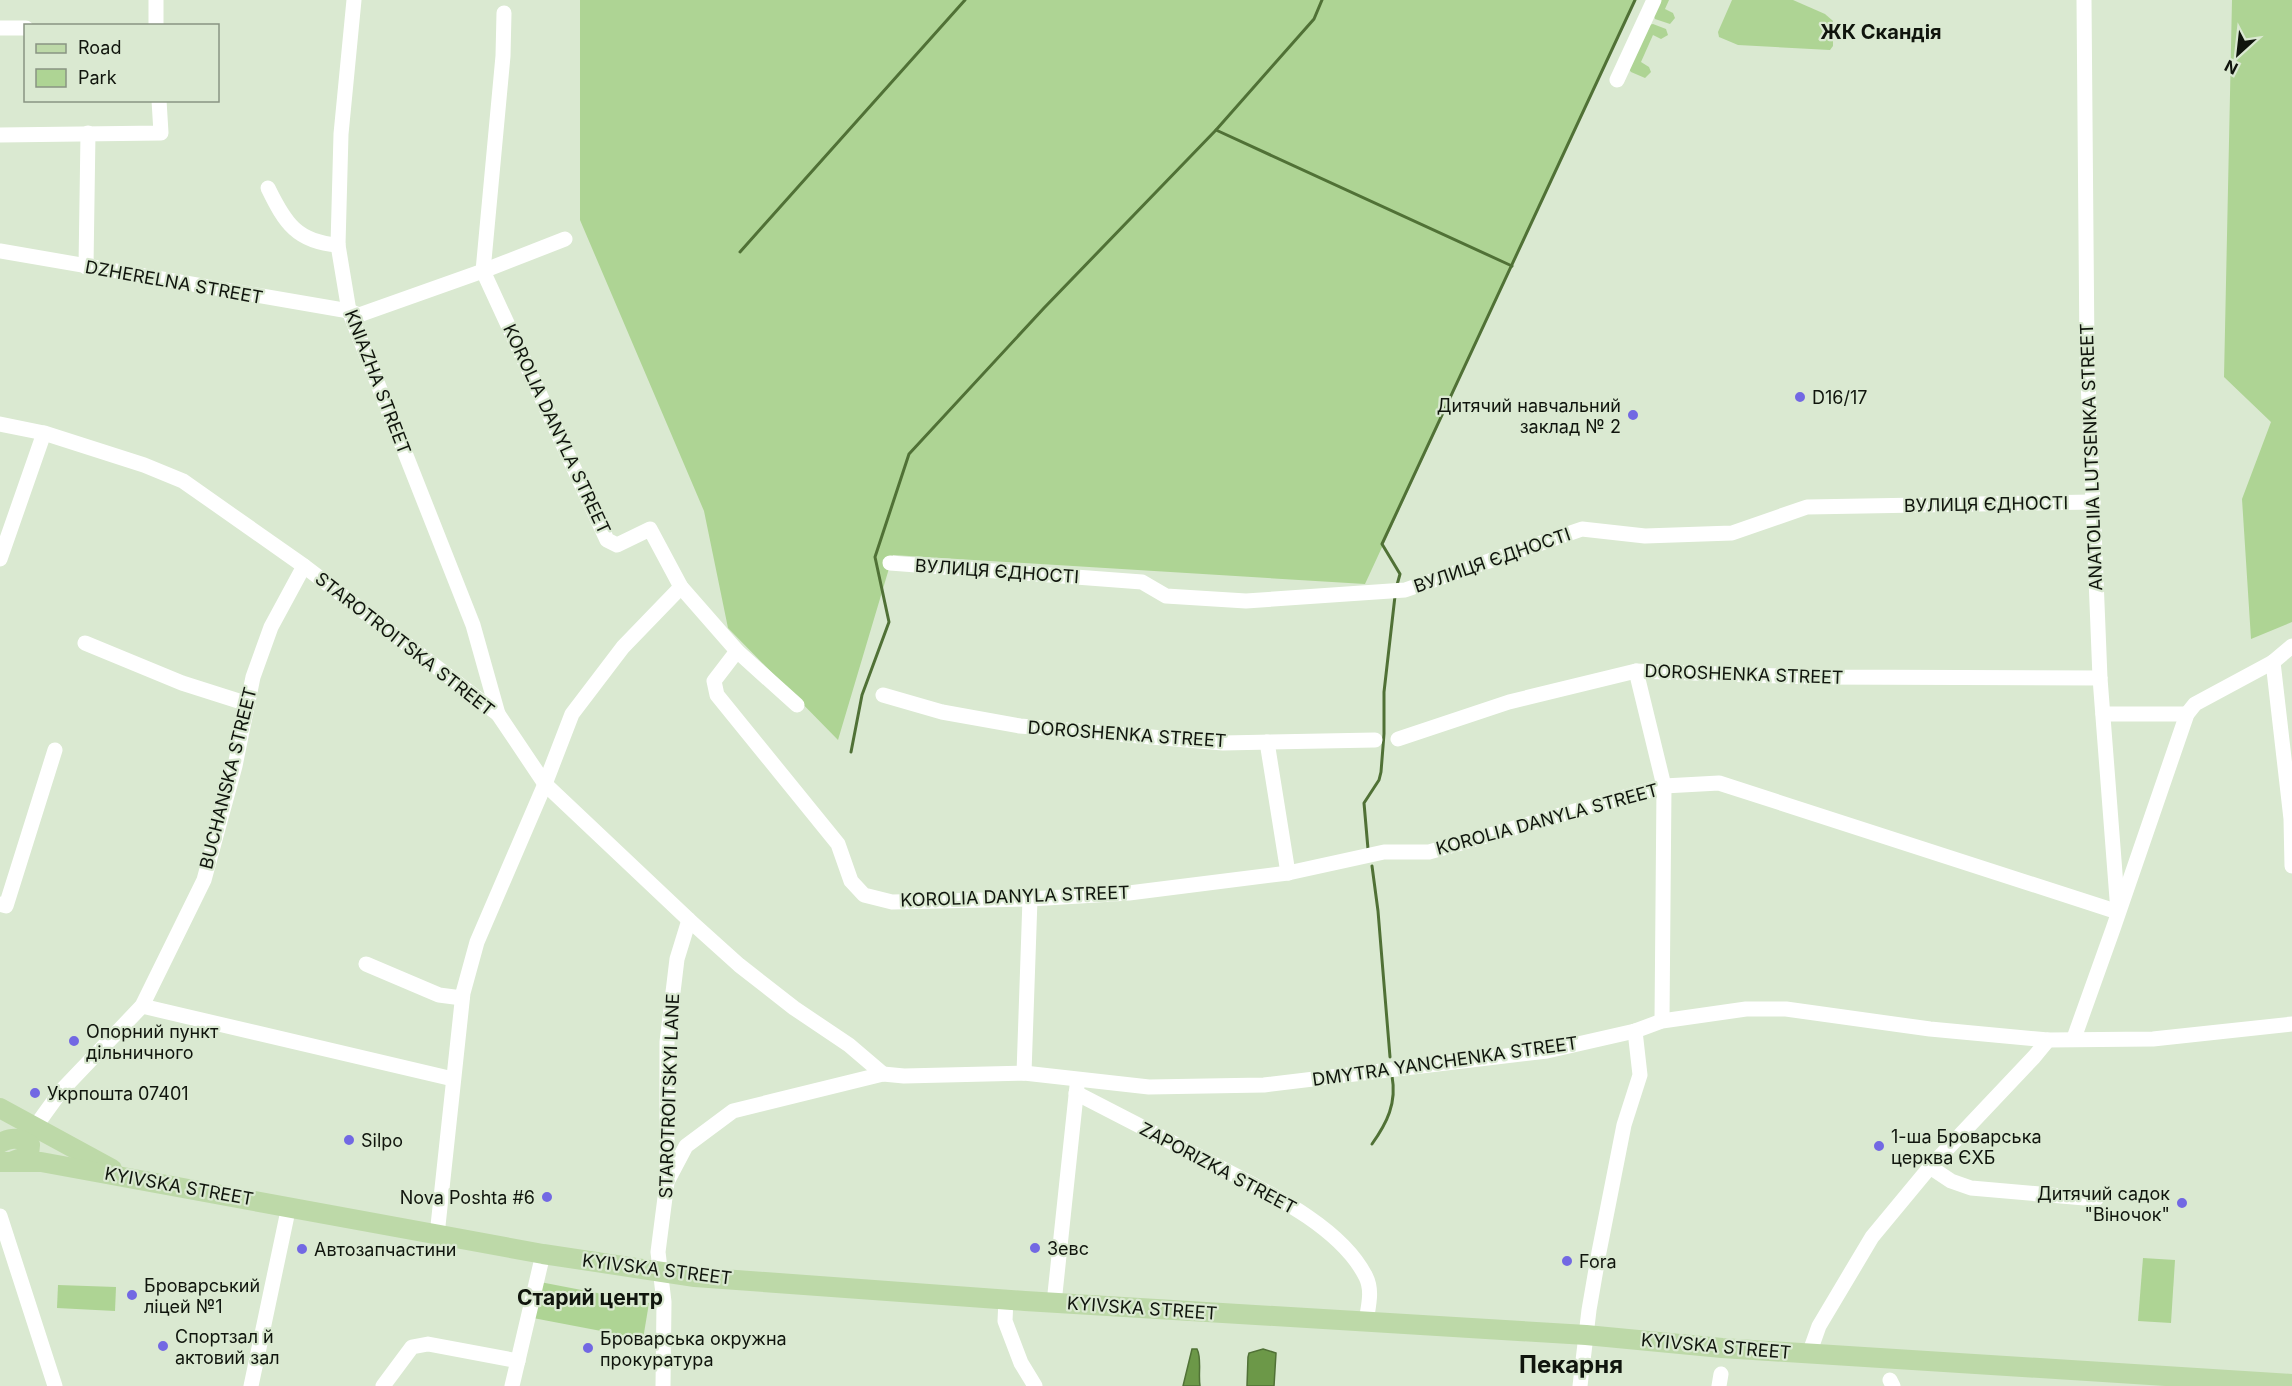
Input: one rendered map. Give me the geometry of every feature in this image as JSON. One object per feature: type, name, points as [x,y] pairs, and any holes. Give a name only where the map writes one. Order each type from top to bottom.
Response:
[{"type":"main road","points":[[0,1108],[125,1176]]},
{"type":"main road","points":[[0,1143],[15,1138],[30,1145],[29,1155],[6,1161]]},
{"type":"main road","name":"KYIVSKA STREET","points":[[6,1161],[41,1162],[125,1176],[437,1235],[660,1273],[1054,1303],[1586,1335],[1809,1354],[2292,1384]]},
{"type":"street","points":[[156,0],[156,24]]},
{"type":"street","name":"KNIAZHA STREET","points":[[354,0],[341,134],[338,244],[349,311],[473,625],[498,714]]},
{"type":"street","points":[[1617,80],[1654,0]]},
{"type":"street","name":"ANATOLIIA LUTSENKA STREET","points":[[2084,0],[2087,354],[2100,678],[2118,912]]},
{"type":"street","points":[[483,271],[503,56],[504,13]]},
{"type":"street","points":[[0,28],[24,28]]},
{"type":"street","points":[[0,135],[161,133],[159,102]]},
{"type":"street","points":[[86,267],[88,134]]},
{"type":"street","points":[[268,188],[282,217],[307,239],[319,243],[338,244]]},
{"type":"street","name":"DZHERELNA STREET","points":[[0,251],[349,311],[359,315],[565,239]]},
{"type":"street","name":"KOROLIA DANYLA STREET","points":[[483,271],[607,540],[617,545],[650,529],[681,587],[737,651],[714,681],[717,695],[838,844],[851,881],[864,895],[892,902],[1030,899],[1129,893],[1288,873],[1384,852],[1429,852],[1664,786],[1719,783],[2118,912]]},
{"type":"street","name":"STAROTROITSKA STREET","points":[[0,424],[44,433],[144,465],[183,481],[304,566],[498,714],[545,784],[689,920],[794,1008],[849,1045],[884,1074]]},
{"type":"street","points":[[0,559],[44,433]]},
{"type":"street","name":"ВУЛИЦЯ ЄДНОСТІ","points":[[890,563],[1142,582],[1166,596],[1246,602],[1405,590],[1582,529],[1645,536],[1732,533],[1807,507],[2093,502]]},
{"type":"street","name":"BUCHANSKA STREET","points":[[35,1127],[61,1091],[142,1006],[204,880],[235,766],[253,677],[271,627],[304,566]]},
{"type":"street","points":[[437,1235],[462,998],[477,942],[545,784],[572,714],[623,647],[681,587]]},
{"type":"street","points":[[85,643],[182,682],[248,704]]},
{"type":"street","points":[[2103,714],[2187,714],[2195,704],[2273,662],[2292,646]]},
{"type":"street","points":[[737,651],[797,705]]},
{"type":"street","points":[[2273,662],[2292,819],[2292,866]]},
{"type":"street","points":[[1636,671],[1664,786],[1662,1021]]},
{"type":"street","name":"DOROSHENKA STREET","points":[[1398,739],[1509,702],[1636,671],[1800,677],[2100,678]]},
{"type":"street","name":"DOROSHENKA STREET","points":[[883,695],[942,712],[1020,726],[1223,743],[1375,740]]},
{"type":"street","name":"ANATOLIIA LUTSENKA STREET","points":[[2074,1038],[2187,714]]},
{"type":"street","points":[[1267,742],[1288,873]]},
{"type":"street","points":[[0,904],[6,906],[55,750]]},
{"type":"street","points":[[1024,1073],[1030,899]]},
{"type":"street","name":"STAROTROITSKYI LANE","points":[[663,1386],[664,1302],[657,1252],[667,1182],[667,1042],[677,959],[689,920]]},
{"type":"street","points":[[366,964],[439,995],[462,998]]},
{"type":"street","points":[[142,1006],[453,1079]]},
{"type":"street","name":"DMYTRA YANCHENKA STREET","points":[[667,1182],[686,1146],[733,1111],[884,1074],[904,1076],[1024,1073],[1077,1086],[1264,1085],[1547,1050],[1635,1031],[1662,1021],[1746,1009],[1786,1009],[1930,1029],[2048,1040],[2153,1039],[2292,1024]]},
{"type":"street","points":[[1580,1386],[1597,1263],[1622,1137],[1640,1075],[1635,1031]]},
{"type":"street","points":[[1809,1354],[1819,1326],[1872,1237],[1930,1167],[2048,1040]]},
{"type":"street","points":[[1054,1303],[1077,1086]]},
{"type":"street","name":"ZAPORIZKA STREET","points":[[1077,1086],[1292,1206],[1333,1237],[1366,1276],[1370,1287],[1366,1322]]},
{"type":"street","points":[[666,1122],[674,1134],[681,1136],[702,1133]]},
{"type":"street","points":[[1930,1167],[1951,1181],[1971,1188],[2096,1198]]},
{"type":"street","points":[[251,1386],[289,1206]]},
{"type":"street","points":[[0,1216],[56,1386]]},
{"type":"street","points":[[512,1386],[543,1254]]},
{"type":"street","points":[[1006,1299],[1005,1321],[1021,1363],[1035,1386]]},
{"type":"street","points":[[383,1386],[412,1347],[428,1344],[518,1361]]},
{"type":"green space","points":[[580,0],[1635,0],[1365,584],[893,555],[838,740],[728,628],[704,511],[580,220]]},
{"type":"green space","points":[[1660,0],[1669,0],[1665,9],[1673,13],[1675,18],[1670,24],[1655,19],[1653,14]]},
{"type":"green space","points":[[1732,0],[1793,0],[1825,14],[1833,21],[1833,46],[1830,50],[1738,45],[1719,37],[1718,32]]},
{"type":"green space","points":[[2232,0],[2292,0],[2292,622],[2251,639],[2242,499],[2271,422],[2224,377]]},
{"type":"green space","points":[[1653,24],[1666,29],[1668,35],[1661,39],[1653,35],[1641,62],[1649,67],[1651,72],[1645,78],[1631,72],[1628,68],[1649,25]]},
{"type":"green space","points":[[2143,1258],[2175,1260],[2171,1323],[2138,1321]]},
{"type":"green space","points":[[540,1282],[649,1303],[643,1339],[533,1318]]},
{"type":"green space","points":[[58,1285],[116,1287],[115,1311],[57,1308]]},
{"type":"shaded area","points":[[1192,1349],[1197,1349],[1200,1361],[1200,1386],[1183,1386]]},
{"type":"shaded area","points":[[1263,1349],[1276,1353],[1274,1386],[1247,1386],[1249,1353]]},
{"type":"waterway","points":[[740,252],[965,0]]},
{"type":"waterway","points":[[851,752],[862,695],[889,622],[875,557],[909,454],[1044,308],[1216,130],[1314,19],[1322,0]]},
{"type":"waterway","points":[[1397,585],[1400,574],[1382,544],[1635,0]]},
{"type":"waterway","points":[[1216,130],[1512,266]]},
{"type":"waterway","points":[[1368,849],[1364,803],[1379,780],[1381,772],[1384,692],[1395,596]]},
{"type":"waterway","points":[[1372,866],[1390,1057]]},
{"type":"waterway","points":[[1372,1144],[1390,1112],[1393,1095],[1392,1076]]},
{"type":"place","name":"D16/17","points":[[1800,397]]},
{"type":"place","name":"Дитячий навчальний заклад № 2","points":[[1633,415]]},
{"type":"place","name":"Опорний пункт дільничного","points":[[74,1041]]},
{"type":"place","name":"Укрпошта 07401","points":[[35,1093]]},
{"type":"place","name":"Silpo","points":[[349,1140]]},
{"type":"place","name":"1-ша Броварська церква ЄХБ","points":[[1879,1146]]},
{"type":"place","name":"Nova Poshta #6","points":[[547,1197]]},
{"type":"place","name":"Дитячий садок \"Віночок\"","points":[[2182,1203]]},
{"type":"place","name":"Зевс","points":[[1035,1248]]},
{"type":"place","name":"Автозапчастини","points":[[302,1249]]},
{"type":"place","name":"Fora","points":[[1567,1261]]},
{"type":"place","name":"Броварський ліцей №1","points":[[132,1295]]},
{"type":"place","name":"Спортзал й актовий зал","points":[[163,1346]]},
{"type":"place","name":"Броварська окружна прокуратура","points":[[588,1348]]},
{"type":"district","name":"ЖК Скандія","points":[[1881,32]]},
{"type":"district","name":"Старий центр","points":[[590,1297]]},
{"type":"district","name":"Пекарня","points":[[1571,1364]]}]
